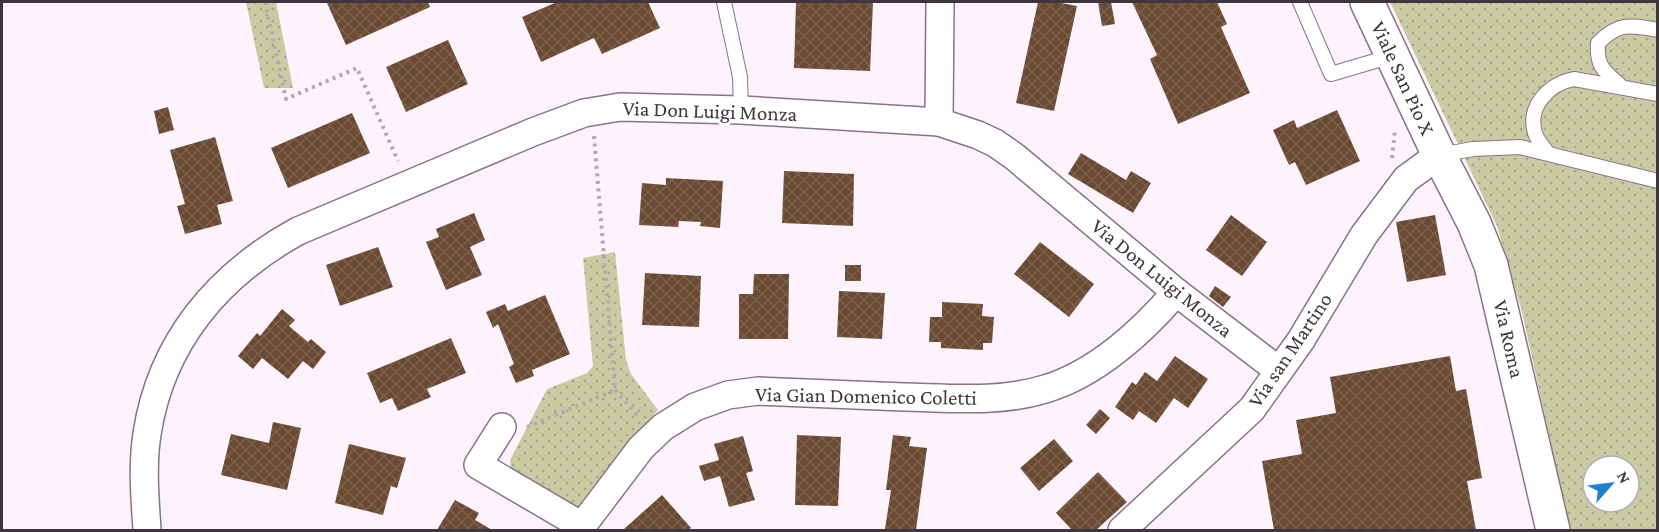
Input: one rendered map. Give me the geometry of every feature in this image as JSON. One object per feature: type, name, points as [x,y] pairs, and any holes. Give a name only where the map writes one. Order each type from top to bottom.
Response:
[{"type":"street","points":[[939,122],[940,2]]},
{"type":"street","name":"Viale San Pio X","points":[[1367,2],[1439,155]]},
{"type":"street","name":"Via Don Luigi Monza","points":[[147,531],[144,465],[147,434],[166,365],[185,329],[243,267],[271,246],[298,231],[408,184],[533,132],[592,112],[620,107],[741,110],[939,122],[978,135],[995,143],[1176,292],[1278,370]]},
{"type":"street","name":"Via san Martino","points":[[1122,531],[1252,409],[1301,340],[1364,235],[1406,179],[1439,155]]},
{"type":"street","name":"Via Roma","points":[[1439,155],[1474,223],[1491,265],[1553,531]]},
{"type":"street","name":"Via Gian Domenico Coletti","points":[[581,528],[641,448],[663,427],[695,406],[728,395],[758,391],[975,399],[1015,396],[1047,389],[1080,374],[1125,344],[1157,314],[1176,292]]},
{"type":"street","points":[[502,427],[478,465],[581,528]]},
{"type":"lane","points":[[724,2],[740,77],[741,110]]},
{"type":"lane","points":[[1300,2],[1331,74],[1392,55]]},
{"type":"lane","points":[[1624,88],[1603,71],[1597,56],[1598,43],[1608,33],[1621,26],[1633,25],[1658,30]]},
{"type":"lane","points":[[1548,153],[1535,135],[1533,119],[1539,101],[1550,89],[1563,81],[1574,79],[1658,94]]},
{"type":"lane","points":[[1439,155],[1493,147],[1520,147],[1658,181]]},
{"type":"path","points":[[266,2],[286,99],[357,68],[408,184]]},
{"type":"path","points":[[592,112],[615,390],[654,435]]},
{"type":"path","points":[[502,427],[516,432],[615,390]]},
{"type":"green space","points":[[246,2],[276,2],[293,88],[264,88]]},
{"type":"green space","points":[[1390,2],[1657,2],[1657,530],[1570,530],[1522,312],[1497,226]]},
{"type":"green space","points":[[615,252],[626,360],[631,374],[658,410],[621,452],[580,513],[511,472],[510,460],[547,389],[587,373],[593,366],[583,258]]},
{"type":"building","points":[[428,2],[430,7],[346,45],[327,3]]},
{"type":"building","points":[[557,2],[648,2],[660,28],[602,54],[594,38],[541,62],[522,17]]},
{"type":"building","points":[[796,2],[873,2],[870,71],[794,68]]},
{"type":"building","points":[[1038,2],[1056,2],[1077,6],[1054,111],[1016,103]]},
{"type":"building","points":[[1098,2],[1111,2],[1115,24],[1102,26]]},
{"type":"building","points":[[1132,2],[1217,2],[1227,24],[1221,27],[1250,93],[1178,124],[1150,59],[1157,55]]},
{"type":"building","points":[[448,40],[468,84],[406,112],[386,67]]},
{"type":"building","points":[[168,107],[174,130],[159,134],[154,111]]},
{"type":"building","points":[[1337,110],[1360,161],[1306,185],[1295,162],[1289,165],[1273,130],[1294,120],[1297,128]]},
{"type":"building","points":[[352,113],[370,153],[288,188],[271,148]]},
{"type":"building","points":[[215,137],[233,201],[217,205],[222,224],[185,234],[177,206],[185,204],[170,150]]},
{"type":"building","points":[[1081,153],[1126,180],[1131,171],[1151,183],[1133,213],[1068,174]]},
{"type":"building","points":[[784,171],[854,174],[853,226],[782,223]]},
{"type":"building","points":[[666,178],[723,181],[720,228],[700,226],[701,222],[679,221],[678,227],[639,225],[642,183],[666,185]]},
{"type":"building","points":[[474,213],[485,240],[470,247],[482,275],[446,290],[426,242],[439,237],[436,229]]},
{"type":"building","points":[[1231,215],[1267,242],[1242,276],[1206,250]]},
{"type":"building","points":[[1435,215],[1446,275],[1407,282],[1396,222]]},
{"type":"building","points":[[1040,242],[1094,284],[1069,317],[1014,274]]},
{"type":"building","points":[[378,247],[393,287],[340,306],[326,265]]},
{"type":"building","points":[[845,265],[861,265],[861,281],[845,281]]},
{"type":"building","points":[[645,273],[701,276],[699,327],[642,325]]},
{"type":"building","points":[[754,274],[789,274],[788,339],[739,339],[739,294],[753,294]]},
{"type":"building","points":[[1215,286],[1231,297],[1223,307],[1209,296]]},
{"type":"building","points":[[839,291],[885,293],[882,339],[837,337]]},
{"type":"building","points":[[545,295],[570,354],[532,370],[534,376],[516,383],[509,367],[514,364],[498,324],[493,328],[486,312],[505,304],[508,311]]},
{"type":"building","points":[[942,302],[983,304],[982,316],[994,317],[992,343],[983,343],[983,350],[941,348],[941,342],[929,342],[930,317],[942,317]]},
{"type":"building","points":[[282,309],[295,320],[289,326],[308,342],[311,339],[326,352],[313,369],[303,361],[288,379],[262,358],[253,369],[238,356],[257,333],[260,336]]},
{"type":"building","points":[[451,338],[466,373],[427,389],[431,397],[398,411],[392,398],[380,403],[367,373]]},
{"type":"building","points":[[1175,356],[1208,379],[1188,408],[1174,398],[1156,423],[1139,411],[1133,420],[1115,407],[1132,382],[1136,385],[1145,372],[1157,381]]},
{"type":"building","points":[[1450,356],[1456,391],[1466,389],[1482,478],[1467,481],[1476,530],[1274,530],[1262,461],[1302,454],[1296,420],[1336,413],[1330,377]]},
{"type":"building","points":[[1100,409],[1110,418],[1096,434],[1086,425]]},
{"type":"building","points":[[273,422],[301,428],[287,490],[221,475],[231,434],[269,443]]},
{"type":"building","points":[[797,435],[841,437],[838,506],[795,505]]},
{"type":"building","points":[[893,435],[911,437],[909,446],[927,448],[916,530],[885,529],[891,490],[886,490]]},
{"type":"building","points":[[743,436],[753,471],[746,473],[755,500],[729,507],[720,476],[704,481],[699,466],[719,460],[714,444]]},
{"type":"building","points":[[1054,439],[1073,461],[1039,491],[1020,468]]},
{"type":"building","points":[[349,444],[406,458],[397,488],[391,486],[383,515],[335,503]]},
{"type":"building","points":[[1098,472],[1127,502],[1096,530],[1072,530],[1056,513]]},
{"type":"building","points":[[662,495],[691,528],[688,530],[624,529]]},
{"type":"building","points":[[455,500],[479,513],[475,520],[492,530],[437,530]]}]
